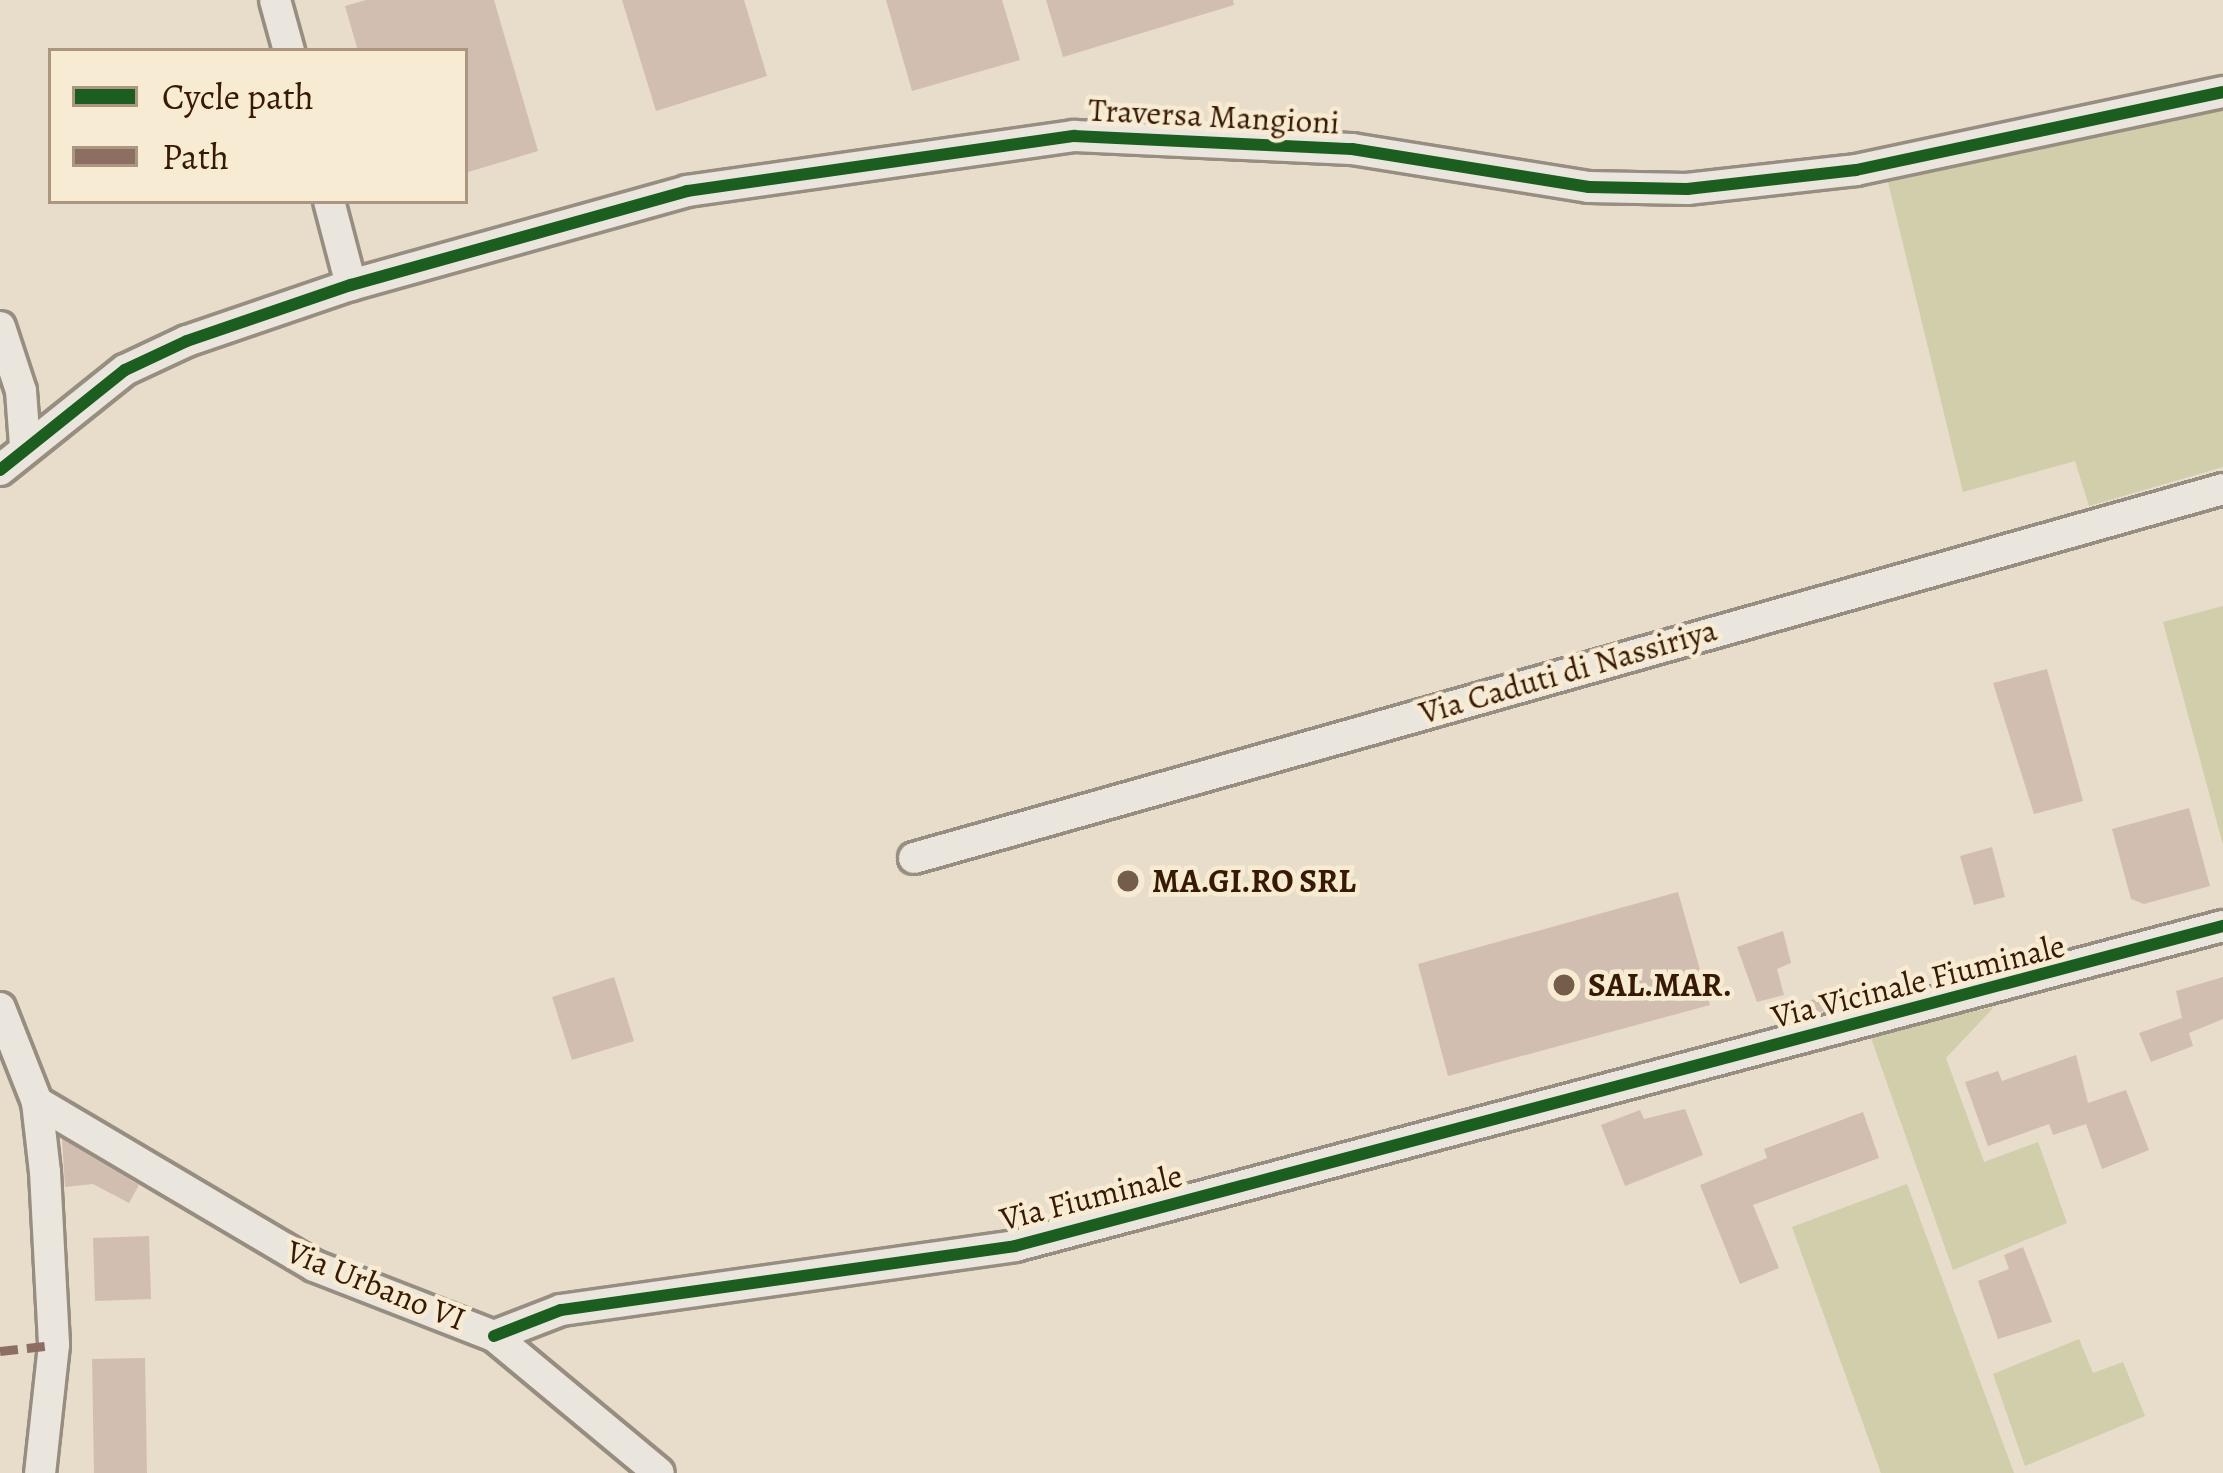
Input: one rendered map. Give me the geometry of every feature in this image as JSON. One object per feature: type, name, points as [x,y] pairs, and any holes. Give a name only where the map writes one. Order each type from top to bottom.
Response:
[{"type":"street","points":[[275,0],[288,48]]},
{"type":"street","name":"Traversa Mangioni","points":[[26,445],[125,370],[351,284],[687,191],[1074,136],[1352,149],[1588,187],[1687,189],[1880,166],[2223,92]]},
{"type":"street","points":[[330,204],[351,284]]},
{"type":"street","points":[[0,327],[21,391],[26,445],[0,470]]},
{"type":"street","name":"Via Caduti di Nassiriya","points":[[914,858],[2223,489]]},
{"type":"street","name":"Via Vicinale Fiuminale","points":[[1694,1065],[2223,926]]},
{"type":"street","points":[[0,1008],[38,1102],[54,1345],[40,1473]]},
{"type":"street","name":"Via Fiuminale","points":[[494,1336],[561,1310],[1015,1246],[1694,1065]]},
{"type":"street","name":"Via Urbano VI","points":[[38,1102],[314,1266],[494,1336],[659,1473]]},
{"type":"shaded area","points":[[2223,109],[2223,467],[2089,506],[2075,461],[1963,492],[1888,182]]},
{"type":"shaded area","points":[[2223,606],[2223,845],[2163,622]]},
{"type":"shaded area","points":[[1994,1007],[1946,1058],[1984,1162],[2038,1142],[2067,1223],[1953,1270],[1870,1035]]},
{"type":"shaded area","points":[[1907,1184],[2014,1473],[1881,1473],[1792,1227]]},
{"type":"shaded area","points":[[2079,1339],[2093,1373],[2123,1362],[2145,1416],[2025,1466],[1993,1374]]},
{"type":"building","points":[[366,0],[494,0],[538,151],[468,172],[468,48],[357,48],[345,6]]},
{"type":"building","points":[[622,0],[744,0],[767,76],[656,111]]},
{"type":"building","points":[[886,0],[1002,0],[1020,60],[912,91]]},
{"type":"building","points":[[1046,0],[1233,0],[1234,5],[1063,57]]},
{"type":"building","points":[[2047,669],[2083,801],[2034,814],[1993,683]]},
{"type":"building","points":[[2189,808],[2210,886],[2144,904],[2131,899],[2112,829]]},
{"type":"building","points":[[1992,847],[2005,897],[1974,905],[1960,856]]},
{"type":"building","name":"SAL.MAR.","points":[[1678,892],[1710,1005],[1448,1076],[1418,964]]},
{"type":"building","points":[[1783,931],[1791,963],[1777,969],[1784,995],[1757,1002],[1737,947]]},
{"type":"building","points":[[614,977],[634,1041],[572,1060],[552,997]]},
{"type":"building","points":[[2223,977],[2223,1019],[2189,1033],[2193,1046],[2151,1062],[2139,1033],[2182,1018],[2176,991]]},
{"type":"building","points":[[1882,982],[1885,995],[1787,1021],[1783,1007]]},
{"type":"building","points":[[2076,1055],[2088,1103],[2126,1090],[2149,1150],[2102,1169],[2086,1124],[2053,1135],[2049,1124],[1988,1146],[1965,1082],[1998,1071],[2002,1081]]},
{"type":"building","points":[[1685,1109],[1703,1155],[1625,1186],[1601,1125],[1640,1110],[1644,1119]]},
{"type":"building","points":[[1863,1112],[1879,1158],[1753,1205],[1779,1268],[1740,1284],[1700,1185],[1767,1158],[1764,1149]]},
{"type":"building","points":[[62,1139],[139,1185],[129,1203],[93,1184],[65,1187]]},
{"type":"building","points":[[149,1236],[151,1299],[95,1301],[93,1238]]},
{"type":"building","points":[[2023,1247],[2052,1322],[1998,1339],[1978,1281],[2009,1269],[2004,1255]]},
{"type":"building","points":[[145,1358],[147,1473],[94,1473],[92,1359]]},
{"type":"marked path","points":[[0,1351],[54,1345]]},
{"type":"cycle path","points":[[0,470],[125,370],[187,341],[351,285],[687,191],[1074,136],[1352,149],[1589,187],[1687,189],[1856,170],[2223,92]]},
{"type":"cycle path","points":[[494,1336],[561,1310],[1015,1246],[2223,926]]},
{"type":"place","name":"MA.GI.RO SRL","points":[[1128,881]]},
{"type":"place","name":"SAL.MAR.","points":[[1564,985]]}]
